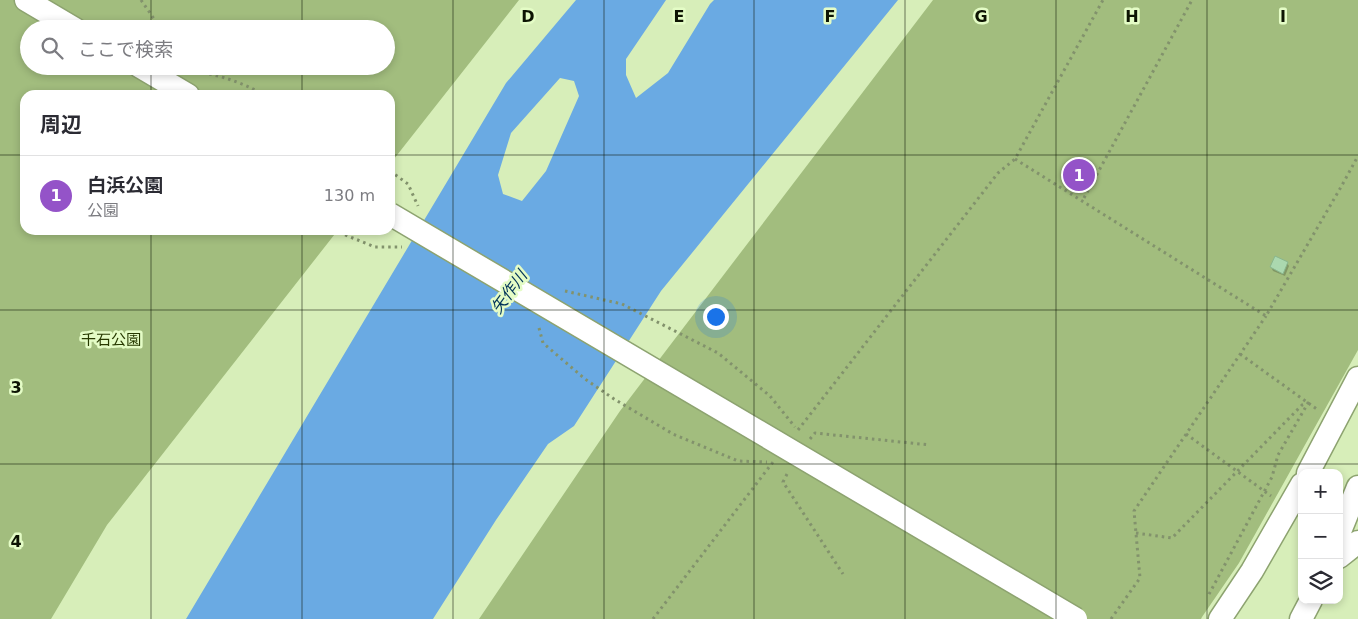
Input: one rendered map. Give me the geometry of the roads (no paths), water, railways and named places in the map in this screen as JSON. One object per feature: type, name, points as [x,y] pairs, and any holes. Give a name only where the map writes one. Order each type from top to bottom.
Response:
[{"type":"street","points":[[26,0],[60,20]]},
{"type":"street","points":[[154,75],[180,90]]},
{"type":"street","points":[[395,217],[1076,619]]},
{"type":"street","points":[[1310,469],[1358,378]]},
{"type":"street","points":[[1343,524],[1358,487]]},
{"type":"street","points":[[1220,619],[1252,571],[1298,491]]},
{"type":"street","points":[[1343,553],[1358,542]]},
{"type":"street","points":[[1301,619],[1308,604]]},
{"type":"water","name":"矢作川","points":[[576,0],[666,0],[626,59],[626,75],[636,98],[668,73],[714,0],[898,0],[661,291],[574,426],[548,444],[496,520],[433,619],[186,619],[506,83]],"holes":[[[560,78],[574,81],[579,96],[546,171],[522,201],[503,194],[498,175],[511,133]]]},
{"type":"place","name":"白浜公園","points":[[1079,175]]},
{"type":"park label","name":"千石公園","points":[[111,340]]}]
